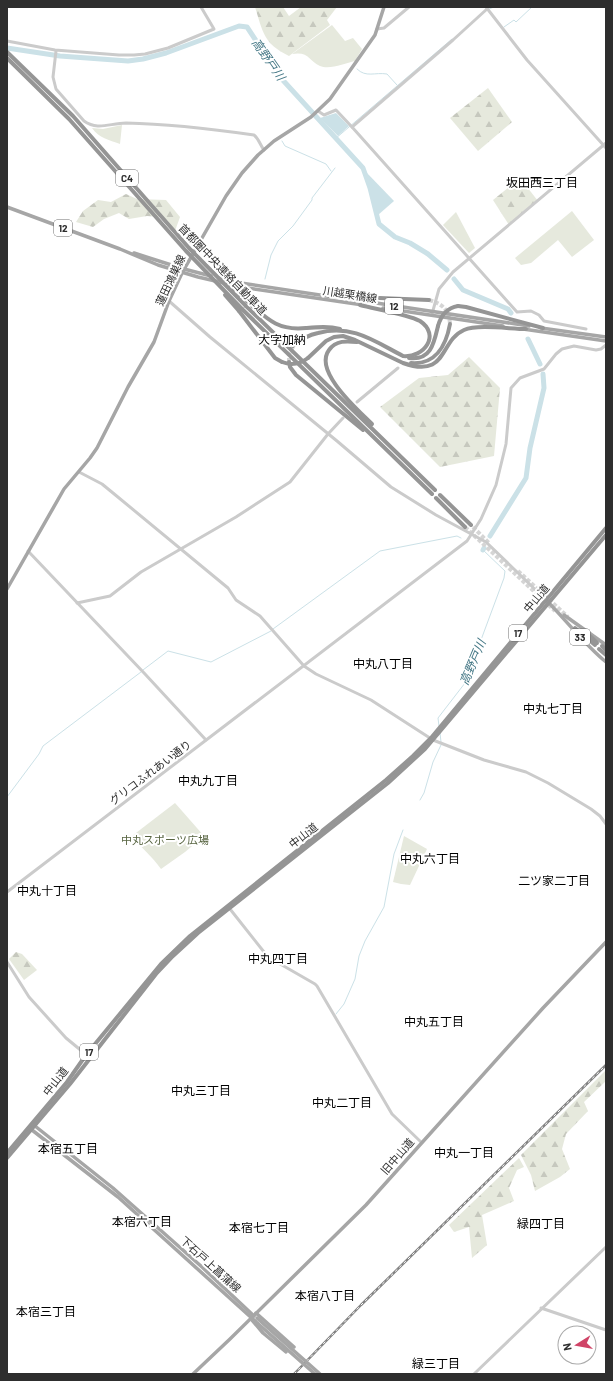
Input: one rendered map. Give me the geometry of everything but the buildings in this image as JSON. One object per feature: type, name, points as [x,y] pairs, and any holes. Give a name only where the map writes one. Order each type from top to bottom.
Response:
[{"type":"highway","name":"首都圏中央連絡自動車道","points":[[7,52],[73,116],[152,207],[244,307],[390,453],[434,492],[400,456],[244,307],[202,268],[148,210],[69,119],[7,58]]},
{"type":"highway","points":[[330,296],[429,300]]},
{"type":"highway","points":[[360,305],[415,319],[424,324],[427,328],[429,336],[428,345],[418,354],[403,356]]},
{"type":"highway","points":[[244,307],[273,323],[286,328],[297,329],[327,327],[347,330],[375,341],[403,356],[414,358],[425,355],[432,348],[442,315],[446,311],[458,306],[543,328]]},
{"type":"highway","points":[[244,307],[275,358],[288,364],[302,362],[308,358],[322,343],[334,337],[347,337],[410,365],[422,367],[434,363],[460,332],[471,328],[526,329]]},
{"type":"highway","points":[[403,362],[419,363],[435,357],[443,347],[450,324]]},
{"type":"highway","points":[[293,346],[304,338],[314,334],[331,330],[347,330]]},
{"type":"highway","points":[[360,342],[345,341],[333,346],[326,356],[329,376],[400,456]]},
{"type":"highway","points":[[289,362],[296,375],[390,453]]},
{"type":"highway","points":[[465,527],[438,497],[471,525]]},
{"type":"highway","name":"中山道","points":[[88,1056],[164,966],[198,933],[388,783],[413,761],[606,528]]},
{"type":"highway","name":"中山道","points":[[547,601],[606,535]]},
{"type":"highway","points":[[575,628],[596,644],[590,636]]},
{"type":"highway","points":[[602,647],[606,650]]},
{"type":"highway","points":[[602,647],[606,656]]},
{"type":"highway","name":"中山道","points":[[7,1158],[161,964],[190,936],[391,777],[432,739]]},
{"type":"highway","name":"中山道","points":[[7,1153],[32,1127]]},
{"type":"main road","name":"蓮田鴻巣線","points":[[7,590],[64,489],[97,448],[154,342],[169,301],[183,271],[226,196],[248,166],[264,150],[311,117],[336,92],[369,44],[377,29],[384,7]]},
{"type":"main road","name":"川越栗橋線","points":[[7,207],[120,249],[147,261],[241,287],[360,305],[432,313],[606,337]]},
{"type":"main road","name":"川越栗橋線","points":[[183,271],[241,283],[606,341]]},
{"type":"main road","name":"33","points":[[547,601],[583,640],[606,662]]},
{"type":"main road","name":"33","points":[[556,610],[602,647]]},
{"type":"main road","name":"旧中山道","points":[[193,1374],[366,1205],[543,1008],[606,942]]},
{"type":"main road","name":"下石戸上菖蒲線","points":[[32,1127],[113,1188],[202,1267],[254,1316],[256,1320]]},
{"type":"main road","points":[[254,1316],[294,1347]]},
{"type":"main road","points":[[254,1316],[255,1325],[286,1352]]},
{"type":"main road","points":[[256,1320],[315,1374]]},
{"type":"main road","points":[[256,1320],[320,1374]]},
{"type":"street","points":[[7,41],[56,51],[119,55],[145,54],[168,48],[214,29],[201,7]]},
{"type":"street","points":[[377,29],[384,28],[409,7]]},
{"type":"street","points":[[352,127],[453,40],[486,8],[527,60],[605,145],[453,272],[443,284],[436,297],[432,313]]},
{"type":"street","points":[[56,51],[53,78],[56,90],[84,121],[90,125],[99,127],[121,123],[195,127],[254,135],[258,138],[260,145],[264,150]]},
{"type":"street","points":[[318,111],[324,115],[336,110],[517,312],[531,311],[539,315],[544,321],[586,330]]},
{"type":"street","points":[[169,301],[210,337],[391,487],[436,515],[486,542],[547,601]]},
{"type":"street","name":"グリコふれあい通り","points":[[7,892],[467,541],[481,519],[496,485],[506,444],[511,388],[520,378],[544,369],[556,354],[566,348],[574,346],[596,350],[604,348],[606,345]]},
{"type":"street","points":[[357,402],[398,368]]},
{"type":"street","points":[[77,603],[110,596],[141,572],[236,517],[290,482],[328,434],[343,418]]},
{"type":"street","points":[[79,472],[102,484],[228,588],[236,600],[260,616],[304,666],[371,700],[432,739],[548,783],[591,809],[600,816],[606,824]]},
{"type":"street","points":[[28,551],[206,740]]},
{"type":"street","points":[[230,909],[268,957],[317,986],[392,1114],[421,1142]]},
{"type":"street","points":[[7,962],[29,997],[66,1038],[88,1056]]},
{"type":"street","points":[[474,1374],[606,1247]]},
{"type":"street","points":[[541,1308],[606,1330]]},
{"type":"green space","points":[[255,7],[283,7],[289,16],[301,7],[337,7],[327,20],[330,25],[289,56],[274,46],[265,36]]},
{"type":"green space","points":[[332,25],[345,41],[353,38],[362,49],[355,61],[333,67],[324,67],[316,64],[305,55],[298,53],[292,54]]},
{"type":"green space","points":[[488,88],[512,122],[478,151],[450,118]]},
{"type":"green space","points":[[122,125],[120,144],[101,136],[92,128],[103,129]]},
{"type":"green space","points":[[520,178],[538,201],[509,225],[493,200]]},
{"type":"green space","points":[[126,194],[137,199],[166,200],[180,217],[175,231],[160,217],[147,216],[129,219],[119,213],[104,219],[93,227],[76,222],[83,211],[98,200],[111,202]]},
{"type":"green space","points":[[572,211],[594,240],[572,257],[558,240],[531,263],[521,265],[515,258]]},
{"type":"green space","points":[[456,212],[475,248],[469,253],[443,225]]},
{"type":"green space","points":[[469,357],[500,388],[494,456],[440,467],[380,407],[419,378],[448,375]]},
{"type":"green space","name":"中丸スポーツ広場","points":[[175,803],[204,836],[161,869],[132,836]]},
{"type":"green space","points":[[404,836],[427,849],[410,885],[393,882]]},
{"type":"green space","points":[[16,952],[22,954],[37,970],[24,980],[9,959]]},
{"type":"green space","points":[[606,1070],[606,1081],[584,1102],[588,1111],[566,1134],[562,1149],[570,1169],[560,1177],[535,1191],[531,1175],[521,1155]]},
{"type":"green space","points":[[519,1158],[524,1167],[517,1170],[509,1188],[514,1201],[482,1215],[487,1245],[472,1258],[469,1227],[454,1232],[449,1225]]},
{"type":"water","points":[[336,113],[349,126],[338,136],[320,118]]},
{"type":"water","points":[[366,172],[394,201],[378,215]]},
{"type":"waterway","points":[[489,9],[494,7]]},
{"type":"waterway","points":[[504,27],[514,20],[516,22],[532,7]]},
{"type":"waterway","name":"高野戸川","points":[[7,48],[60,56],[128,61],[166,53],[239,26],[247,27],[280,77],[363,168],[370,188],[379,224],[395,237],[410,243],[428,254],[447,270]]},
{"type":"waterway","points":[[335,139],[452,39]]},
{"type":"waterway","points":[[357,69],[360,72],[367,74],[387,74],[397,85]]},
{"type":"waterway","points":[[282,141],[285,146],[326,164],[331,171]]},
{"type":"waterway","points":[[265,279],[271,255],[278,241],[293,226],[335,168]]},
{"type":"waterway","name":"高野戸川","points":[[454,279],[463,290],[508,309],[511,313]]},
{"type":"waterway","name":"高野戸川","points":[[528,339],[540,364]]},
{"type":"waterway","name":"高野戸川","points":[[490,536],[526,478],[530,448],[544,388],[543,374]]},
{"type":"waterway","points":[[273,629],[380,551],[457,536],[461,538]]},
{"type":"waterway","name":"高野戸川","points":[[439,726],[438,718],[465,683],[504,578],[505,571],[483,550]]},
{"type":"waterway","points":[[143,670],[168,651],[211,662],[271,631]]},
{"type":"waterway","points":[[7,797],[39,754],[43,746],[141,672]]},
{"type":"waterway","name":"高野戸川","points":[[440,733],[441,742]]},
{"type":"waterway","name":"高野戸川","points":[[420,800],[424,793],[433,762],[441,745]]},
{"type":"waterway","points":[[336,1014],[344,1004],[355,979],[359,956],[365,941],[384,907],[394,854],[403,830]]},
{"type":"tunnel","points":[[429,300],[438,303],[447,311],[450,324]]},
{"type":"tunnel","points":[[289,362],[289,354],[293,347]]},
{"type":"tunnel","points":[[465,527],[555,611]]},
{"type":"tunnel","points":[[473,527],[489,543]]},
{"type":"tunnel","points":[[518,571],[568,617]]},
{"type":"railway","points":[[294,1374],[361,1305],[606,1065]]},
{"type":"district","name":"坂田西三丁目","points":[[542,182]]},
{"type":"district","name":"大字加納","points":[[282,339]]},
{"type":"district","name":"中丸八丁目","points":[[383,663]]},
{"type":"district","name":"中丸七丁目","points":[[553,708]]},
{"type":"district","name":"中丸九丁目","points":[[208,780]]},
{"type":"district","name":"中丸六丁目","points":[[430,858]]},
{"type":"district","name":"二ツ家二丁目","points":[[554,880]]},
{"type":"district","name":"中丸十丁目","points":[[47,890]]},
{"type":"district","name":"中丸四丁目","points":[[278,958]]},
{"type":"district","name":"中丸五丁目","points":[[434,1021]]},
{"type":"district","name":"中丸三丁目","points":[[201,1090]]},
{"type":"district","name":"中丸二丁目","points":[[342,1102]]},
{"type":"district","name":"本宿五丁目","points":[[68,1148]]},
{"type":"district","name":"中丸一丁目","points":[[464,1152]]},
{"type":"district","name":"本宿六丁目","points":[[142,1221]]},
{"type":"district","name":"緑四丁目","points":[[541,1223]]},
{"type":"district","name":"本宿七丁目","points":[[259,1227]]},
{"type":"district","name":"本宿八丁目","points":[[325,1295]]},
{"type":"district","name":"本宿三丁目","points":[[46,1311]]},
{"type":"district","name":"緑三丁目","points":[[436,1363]]}]
